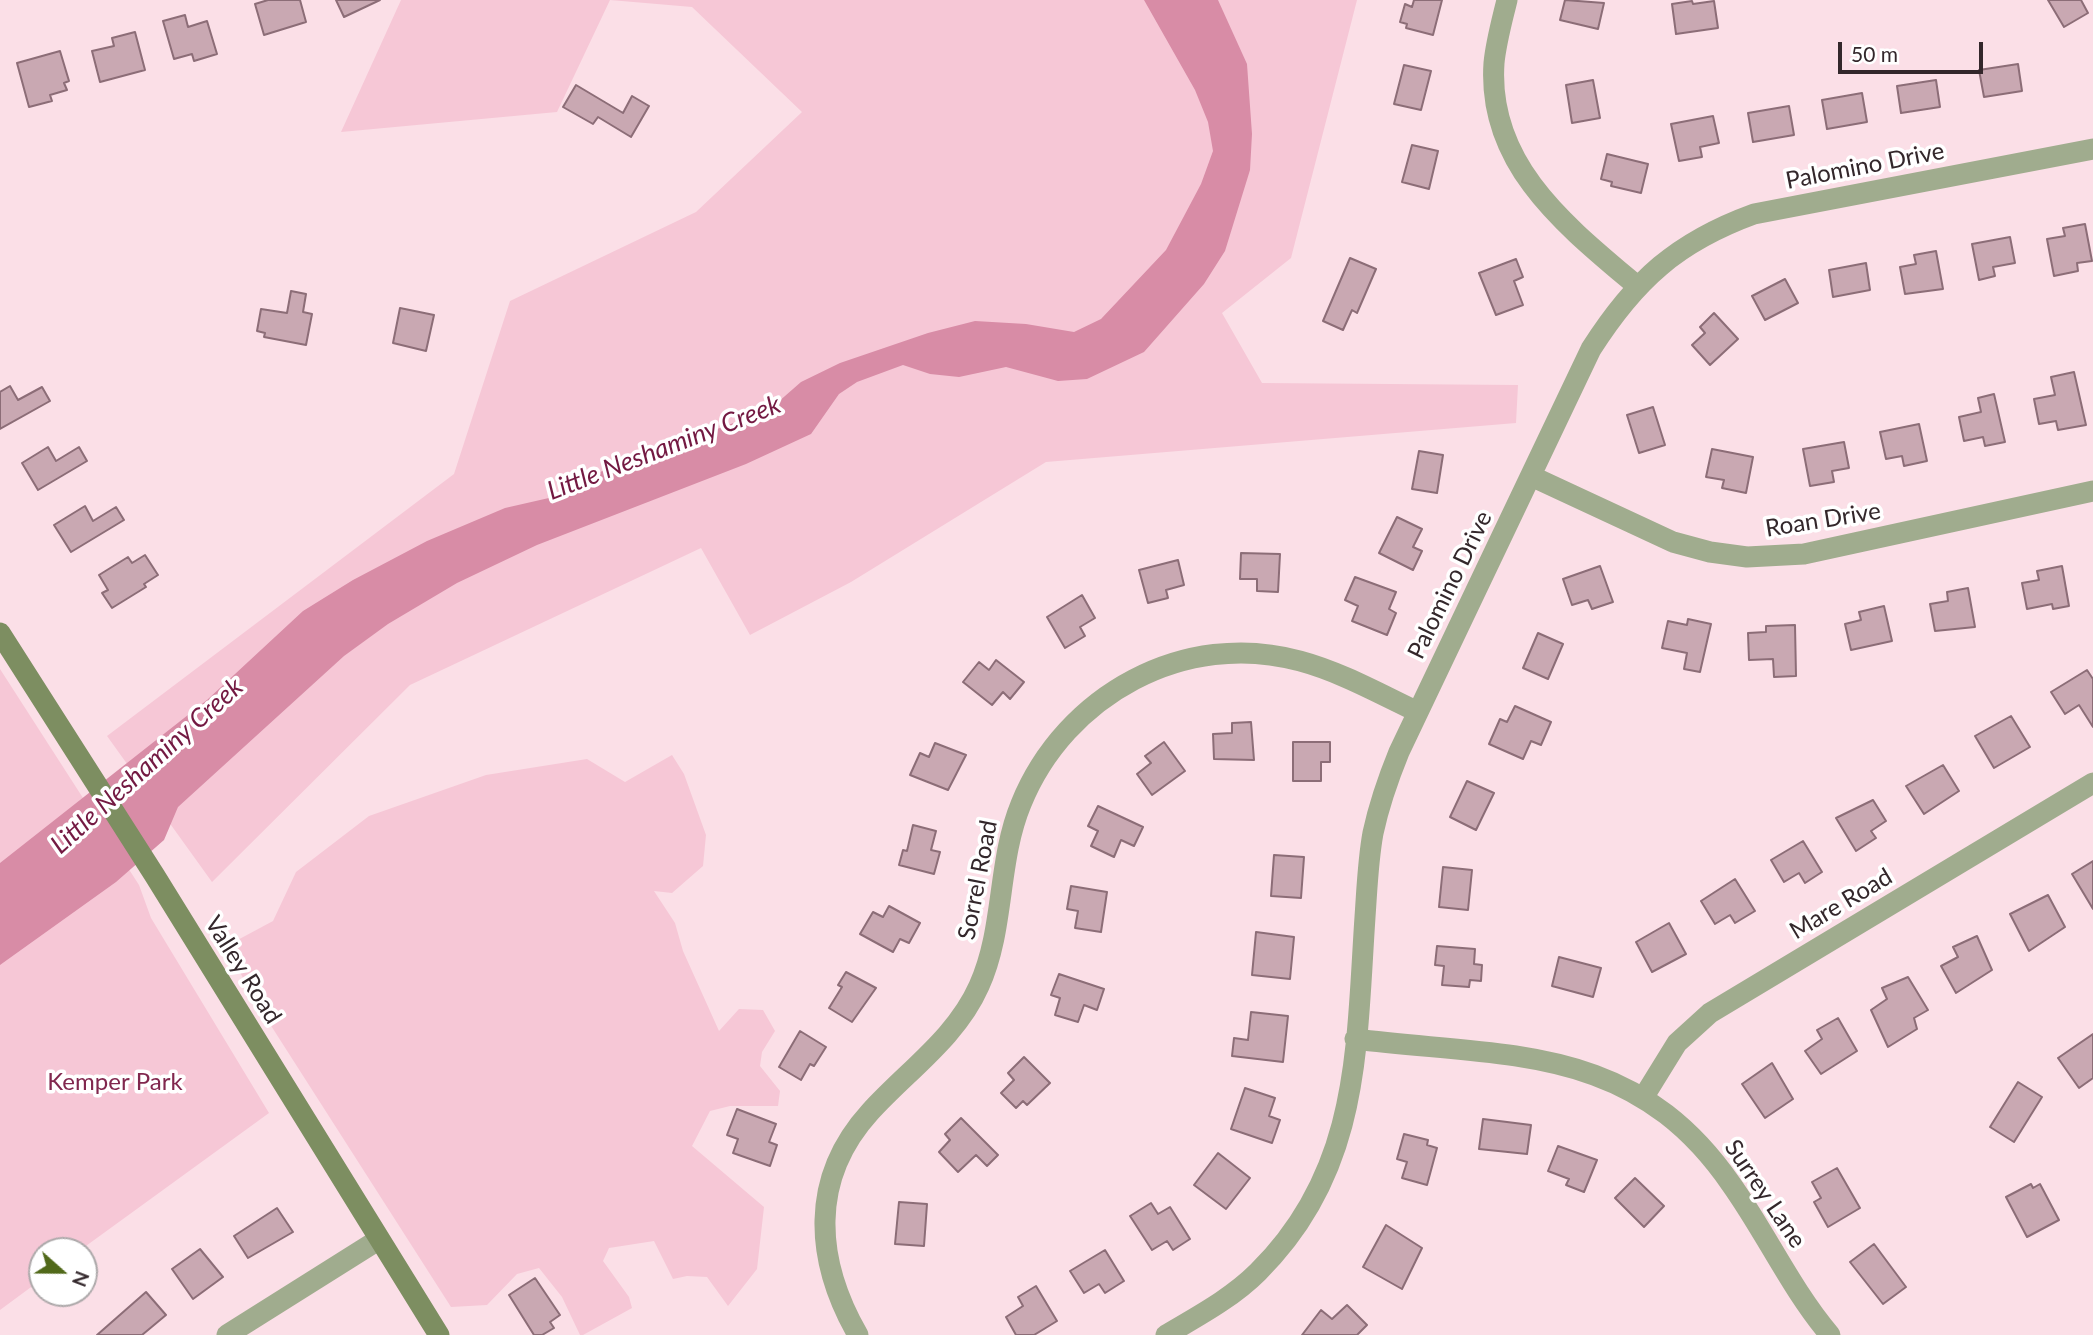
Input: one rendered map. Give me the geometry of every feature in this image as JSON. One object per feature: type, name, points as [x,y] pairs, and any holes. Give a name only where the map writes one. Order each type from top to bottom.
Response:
[{"type":"street","points":[[1507,0],[1496,50],[1494,88],[1497,113],[1514,161],[1543,202],[1637,286]]},
{"type":"street","name":"Palomino Drive","points":[[1166,1335],[1223,1301],[1256,1275],[1285,1244],[1309,1210],[1328,1173],[1349,1104],[1373,834],[1383,792],[1418,712],[1591,349],[1614,313],[1637,286],[1689,243],[1720,226],[1754,214],[2093,149]]},
{"type":"street","name":"Roan Drive","points":[[1531,477],[1673,542],[1710,552],[1747,557],[1804,554],[2093,491]]},
{"type":"street","name":"Valley Road","points":[[0,633],[155,876],[439,1335]]},
{"type":"street","name":"Sorrel Road","points":[[858,1335],[842,1307],[827,1259],[825,1233],[830,1186],[837,1163],[855,1131],[947,1035],[978,988],[995,935],[1013,827],[1037,771],[1058,740],[1077,719],[1131,680],[1157,667],[1213,653],[1253,653],[1298,660],[1331,671],[1418,712]]},
{"type":"street","name":"Mare Road","points":[[1643,1098],[1677,1043],[1710,1013],[2093,783]]},
{"type":"street","name":"Surrey Lane","points":[[1355,1039],[1542,1058],[1600,1076],[1643,1098],[1688,1133],[1719,1167],[1799,1293],[1830,1335]]},
{"type":"street","points":[[227,1335],[379,1240]]},
{"type":"green space","points":[[401,0],[610,0],[557,112],[341,132]]},
{"type":"green space","points":[[610,0],[1357,0],[1291,258],[1222,313],[1262,383],[1518,385],[1516,423],[1046,462],[851,582],[750,635],[701,548],[410,685],[212,882],[107,736],[454,474],[510,301],[696,212],[802,112],[692,7]]},
{"type":"green space","name":"Kemper Park","points":[[0,669],[139,885],[151,918],[269,1113],[98,1237],[28,1237],[28,1289],[0,1310]]},
{"type":"green space","points":[[672,755],[684,774],[706,835],[703,866],[672,893],[654,891],[675,923],[683,951],[719,1031],[739,1009],[763,1010],[775,1031],[762,1052],[760,1066],[780,1091],[778,1106],[730,1106],[710,1111],[692,1146],[764,1207],[757,1269],[728,1306],[707,1277],[687,1276],[673,1279],[654,1241],[609,1248],[603,1261],[629,1297],[632,1308],[583,1335],[580,1335],[562,1297],[539,1268],[517,1274],[487,1305],[451,1307],[252,996],[241,974],[232,943],[273,921],[296,872],[369,816],[486,775],[587,759],[625,782]]},
{"type":"water","name":"Little Neshaminy Creek","points":[[1144,0],[1218,0],[1247,64],[1252,134],[1250,170],[1225,251],[1204,284],[1144,352],[1087,379],[1058,381],[1006,367],[959,377],[930,374],[903,365],[857,382],[839,394],[811,434],[746,464],[537,545],[457,583],[388,624],[344,656],[178,807],[164,840],[116,882],[0,965],[0,863],[207,700],[303,611],[353,580],[427,541],[505,508],[562,495],[578,480],[769,410],[801,382],[840,363],[928,333],[975,321],[1026,324],[1074,332],[1101,319],[1166,250],[1201,184],[1213,151],[1208,122],[1195,90]]},
{"type":"building","points":[[268,0],[300,0],[306,22],[264,35],[255,4]]},
{"type":"building","points":[[336,0],[380,0],[344,17]]},
{"type":"building","points":[[1414,0],[1442,0],[1433,35],[1406,28],[1407,24],[1400,22],[1405,4],[1412,7]]},
{"type":"building","points":[[1565,0],[1604,3],[1598,29],[1560,20]]},
{"type":"building","points":[[2048,0],[2081,0],[2088,13],[2064,27]]},
{"type":"building","points":[[1692,1],[1693,4],[1714,1],[1718,28],[1676,34],[1672,4]]},
{"type":"building","points":[[185,15],[188,27],[207,21],[217,54],[194,61],[192,54],[174,59],[163,21]]},
{"type":"building","points":[[135,32],[145,70],[100,82],[92,51],[114,46],[112,38]]},
{"type":"building","points":[[60,51],[69,81],[64,83],[67,90],[50,95],[52,101],[29,107],[17,63]]},
{"type":"building","points":[[2018,64],[2022,91],[1984,97],[1979,70]]},
{"type":"building","points":[[1404,65],[1431,71],[1421,110],[1394,104]]},
{"type":"building","points":[[1593,80],[1600,118],[1572,123],[1566,85]]},
{"type":"building","points":[[1936,80],[1940,107],[1901,113],[1897,86]]},
{"type":"building","points":[[576,85],[623,113],[632,96],[649,106],[631,137],[598,117],[593,124],[563,107]]},
{"type":"building","points":[[1862,93],[1867,122],[1827,129],[1822,100]]},
{"type":"building","points":[[1789,106],[1794,135],[1753,142],[1748,113]]},
{"type":"building","points":[[1713,116],[1719,143],[1700,147],[1702,157],[1679,161],[1671,124]]},
{"type":"building","points":[[1412,145],[1438,151],[1429,189],[1402,182]]},
{"type":"building","points":[[1607,154],[1648,164],[1641,193],[1611,186],[1612,182],[1601,179]]},
{"type":"building","points":[[2085,224],[2092,261],[2077,263],[2078,271],[2054,276],[2047,239],[2065,236],[2063,228]]},
{"type":"building","points":[[2010,237],[2015,263],[1993,267],[1995,276],[1979,280],[1972,244]]},
{"type":"building","points":[[1936,251],[1943,289],[1905,294],[1900,267],[1916,264],[1914,255]]},
{"type":"building","points":[[1350,258],[1376,269],[1357,313],[1352,310],[1343,330],[1323,321]]},
{"type":"building","points":[[1516,259],[1523,277],[1514,281],[1523,305],[1496,315],[1479,273]]},
{"type":"building","points":[[1866,263],[1870,290],[1833,297],[1829,270]]},
{"type":"building","points":[[1785,279],[1798,303],[1765,320],[1752,296]]},
{"type":"building","points":[[291,291],[306,294],[303,312],[312,314],[306,345],[264,337],[265,333],[257,331],[261,309],[287,313]]},
{"type":"building","points":[[400,308],[434,315],[426,351],[393,343]]},
{"type":"building","points":[[1714,313],[1738,339],[1710,365],[1692,345],[1705,333],[1700,327]]},
{"type":"building","points":[[2074,372],[2086,425],[2058,430],[2056,421],[2039,424],[2034,399],[2055,395],[2051,377]]},
{"type":"building","points":[[10,386],[18,400],[42,387],[50,401],[0,429],[0,392]]},
{"type":"building","points":[[1994,394],[2005,442],[1985,446],[1983,437],[1964,441],[1959,417],[1981,412],[1978,398]]},
{"type":"building","points":[[1653,407],[1665,445],[1639,453],[1627,415]]},
{"type":"building","points":[[1919,424],[1927,461],[1904,466],[1902,456],[1886,459],[1880,432]]},
{"type":"building","points":[[1844,442],[1849,468],[1832,471],[1834,482],[1810,486],[1803,449]]},
{"type":"building","points":[[48,447],[56,461],[79,447],[87,461],[38,490],[22,463]]},
{"type":"building","points":[[1712,449],[1753,457],[1746,493],[1722,488],[1724,480],[1706,477]]},
{"type":"building","points":[[1419,451],[1443,455],[1437,493],[1412,489]]},
{"type":"building","points":[[85,506],[93,521],[116,507],[124,520],[71,552],[54,525]]},
{"type":"building","points":[[1397,517],[1422,529],[1413,547],[1422,551],[1413,570],[1379,553]]},
{"type":"building","points":[[1241,553],[1280,554],[1278,592],[1257,591],[1257,579],[1240,579]]},
{"type":"building","points":[[145,555],[158,575],[144,584],[146,587],[112,608],[102,593],[108,590],[99,575],[128,557],[132,563]]},
{"type":"building","points":[[1178,560],[1184,585],[1166,590],[1168,598],[1148,603],[1139,570]]},
{"type":"building","points":[[1600,566],[1613,602],[1592,609],[1588,600],[1572,605],[1563,579]]},
{"type":"building","points":[[2062,566],[2069,606],[2053,609],[2052,604],[2027,609],[2022,583],[2039,580],[2037,571]]},
{"type":"building","points":[[1355,577],[1396,592],[1389,609],[1396,613],[1387,635],[1352,621],[1358,606],[1345,600]]},
{"type":"building","points":[[1968,588],[1975,627],[1935,631],[1930,604],[1948,601],[1947,592]]},
{"type":"building","points":[[1082,595],[1095,618],[1080,627],[1085,636],[1065,648],[1047,617]]},
{"type":"building","points":[[1884,606],[1892,641],[1851,650],[1845,624],[1861,620],[1859,612]]},
{"type":"building","points":[[1688,619],[1711,624],[1700,672],[1684,669],[1687,653],[1662,648],[1668,621],[1687,625]]},
{"type":"building","points":[[1795,625],[1796,676],[1774,677],[1773,659],[1749,660],[1748,633],[1766,632],[1766,626]]},
{"type":"building","points":[[1538,633],[1563,644],[1548,679],[1523,668]]},
{"type":"building","points":[[996,660],[1024,682],[1010,699],[1003,692],[992,705],[963,682],[979,662],[989,670]]},
{"type":"building","points":[[2087,670],[2093,679],[2093,727],[2079,705],[2065,714],[2051,692]]},
{"type":"building","points":[[1515,706],[1551,722],[1541,745],[1531,741],[1523,759],[1489,744],[1500,719],[1507,722]]},
{"type":"building","points":[[2011,716],[2030,747],[1994,768],[1975,736]]},
{"type":"building","points":[[1251,722],[1254,760],[1214,759],[1213,734],[1232,733],[1232,723]]},
{"type":"building","points":[[1164,742],[1185,771],[1152,795],[1137,774],[1151,763],[1145,756]]},
{"type":"building","points":[[1293,742],[1330,742],[1330,762],[1321,762],[1321,781],[1293,781]]},
{"type":"building","points":[[935,743],[966,755],[948,790],[910,775],[920,753],[929,757]]},
{"type":"building","points":[[1943,765],[1959,791],[1924,814],[1906,786]]},
{"type":"building","points":[[1467,781],[1494,793],[1476,830],[1450,817]]},
{"type":"building","points":[[1873,800],[1886,821],[1871,831],[1876,838],[1856,851],[1836,818]]},
{"type":"building","points":[[1098,806],[1143,827],[1134,846],[1121,840],[1114,857],[1091,846],[1098,831],[1088,826]]},
{"type":"building","points":[[913,825],[936,831],[931,850],[940,852],[934,874],[899,865],[903,850],[907,851]]},
{"type":"building","points":[[1803,841],[1822,872],[1805,883],[1799,873],[1784,882],[1771,860]]},
{"type":"building","points":[[1274,855],[1304,857],[1301,898],[1271,896]]},
{"type":"building","points":[[2093,861],[2093,909],[2072,874]]},
{"type":"building","points":[[1443,867],[1472,870],[1468,910],[1439,907]]},
{"type":"building","points":[[1735,879],[1755,911],[1735,923],[1730,915],[1715,924],[1701,901]]},
{"type":"building","points":[[1071,886],[1107,892],[1101,932],[1075,928],[1078,911],[1067,909]]},
{"type":"building","points":[[2048,895],[2065,927],[2029,951],[2010,914]]},
{"type":"building","points":[[889,906],[920,923],[909,943],[900,939],[893,952],[860,934],[873,912],[883,917]]},
{"type":"building","points":[[1669,923],[1686,954],[1652,972],[1636,942]]},
{"type":"building","points":[[1256,932],[1294,937],[1290,979],[1252,975]]},
{"type":"building","points":[[1977,936],[1992,970],[1956,993],[1941,966],[1958,957],[1953,947]]},
{"type":"building","points":[[1437,946],[1475,949],[1474,964],[1482,965],[1481,981],[1470,980],[1469,987],[1442,985],[1444,966],[1435,965]]},
{"type":"building","points":[[1559,957],[1601,968],[1593,997],[1552,986]]},
{"type":"building","points":[[846,972],[876,988],[852,1022],[829,1008],[842,987],[838,985]]},
{"type":"building","points":[[1059,974],[1104,989],[1097,1010],[1084,1005],[1078,1022],[1055,1015],[1060,998],[1051,995]]},
{"type":"building","points":[[1908,977],[1928,1010],[1914,1018],[1917,1029],[1888,1047],[1871,1010],[1887,999],[1882,988]]},
{"type":"building","points":[[1251,1012],[1288,1016],[1283,1062],[1232,1056],[1234,1038],[1248,1040]]},
{"type":"building","points":[[1838,1018],[1857,1051],[1821,1074],[1805,1051],[1822,1039],[1817,1030]]},
{"type":"building","points":[[800,1031],[826,1047],[814,1066],[810,1064],[801,1080],[779,1067]]},
{"type":"building","points":[[2093,1034],[2093,1078],[2079,1088],[2058,1058]]},
{"type":"building","points":[[1024,1057],[1050,1083],[1027,1105],[1023,1101],[1016,1108],[1001,1093],[1014,1080],[1008,1073]]},
{"type":"building","points":[[1772,1063],[1793,1099],[1765,1118],[1742,1084]]},
{"type":"building","points":[[2018,1082],[2042,1097],[2014,1142],[1990,1127]]},
{"type":"building","points":[[1245,1088],[1275,1098],[1269,1116],[1280,1120],[1272,1143],[1231,1129]]},
{"type":"building","points":[[737,1109],[776,1124],[769,1142],[777,1145],[770,1166],[733,1153],[738,1139],[727,1135]]},
{"type":"building","points":[[961,1118],[998,1155],[987,1166],[976,1155],[958,1172],[939,1152],[950,1140],[945,1134]]},
{"type":"building","points":[[1483,1119],[1531,1125],[1527,1154],[1479,1149]]},
{"type":"building","points":[[1404,1134],[1428,1140],[1427,1145],[1437,1148],[1427,1185],[1402,1178],[1407,1162],[1397,1159]]},
{"type":"building","points":[[1558,1146],[1597,1160],[1584,1192],[1566,1185],[1569,1179],[1548,1171]]},
{"type":"building","points":[[1218,1153],[1250,1178],[1226,1209],[1194,1185]]},
{"type":"building","points":[[1837,1168],[1860,1208],[1828,1227],[1814,1202],[1821,1198],[1812,1182]]},
{"type":"building","points":[[1635,1178],[1664,1206],[1644,1227],[1615,1198]]},
{"type":"building","points":[[2031,1184],[2033,1188],[2040,1184],[2059,1220],[2027,1237],[2006,1197]]},
{"type":"building","points":[[899,1202],[927,1204],[924,1246],[895,1244]]},
{"type":"building","points":[[1151,1203],[1158,1214],[1170,1207],[1190,1239],[1173,1250],[1167,1241],[1152,1250],[1130,1216]]},
{"type":"building","points":[[277,1208],[293,1232],[248,1258],[234,1236]]},
{"type":"building","points":[[1386,1225],[1422,1248],[1402,1289],[1363,1267]]},
{"type":"building","points":[[1874,1244],[1906,1287],[1883,1304],[1850,1262]]},
{"type":"building","points":[[200,1249],[223,1277],[193,1299],[172,1269]]},
{"type":"building","points":[[1105,1250],[1124,1281],[1105,1293],[1099,1284],[1084,1293],[1070,1271]]},
{"type":"building","points":[[535,1278],[560,1315],[550,1322],[554,1328],[542,1335],[534,1335],[509,1295]]},
{"type":"building","points":[[1036,1286],[1057,1321],[1034,1335],[1016,1335],[1006,1317],[1023,1306],[1018,1297]]},
{"type":"building","points":[[146,1292],[166,1315],[142,1335],[97,1335]]},
{"type":"building","points":[[1347,1305],[1367,1325],[1357,1335],[1302,1335],[1321,1310],[1332,1319]]}]
